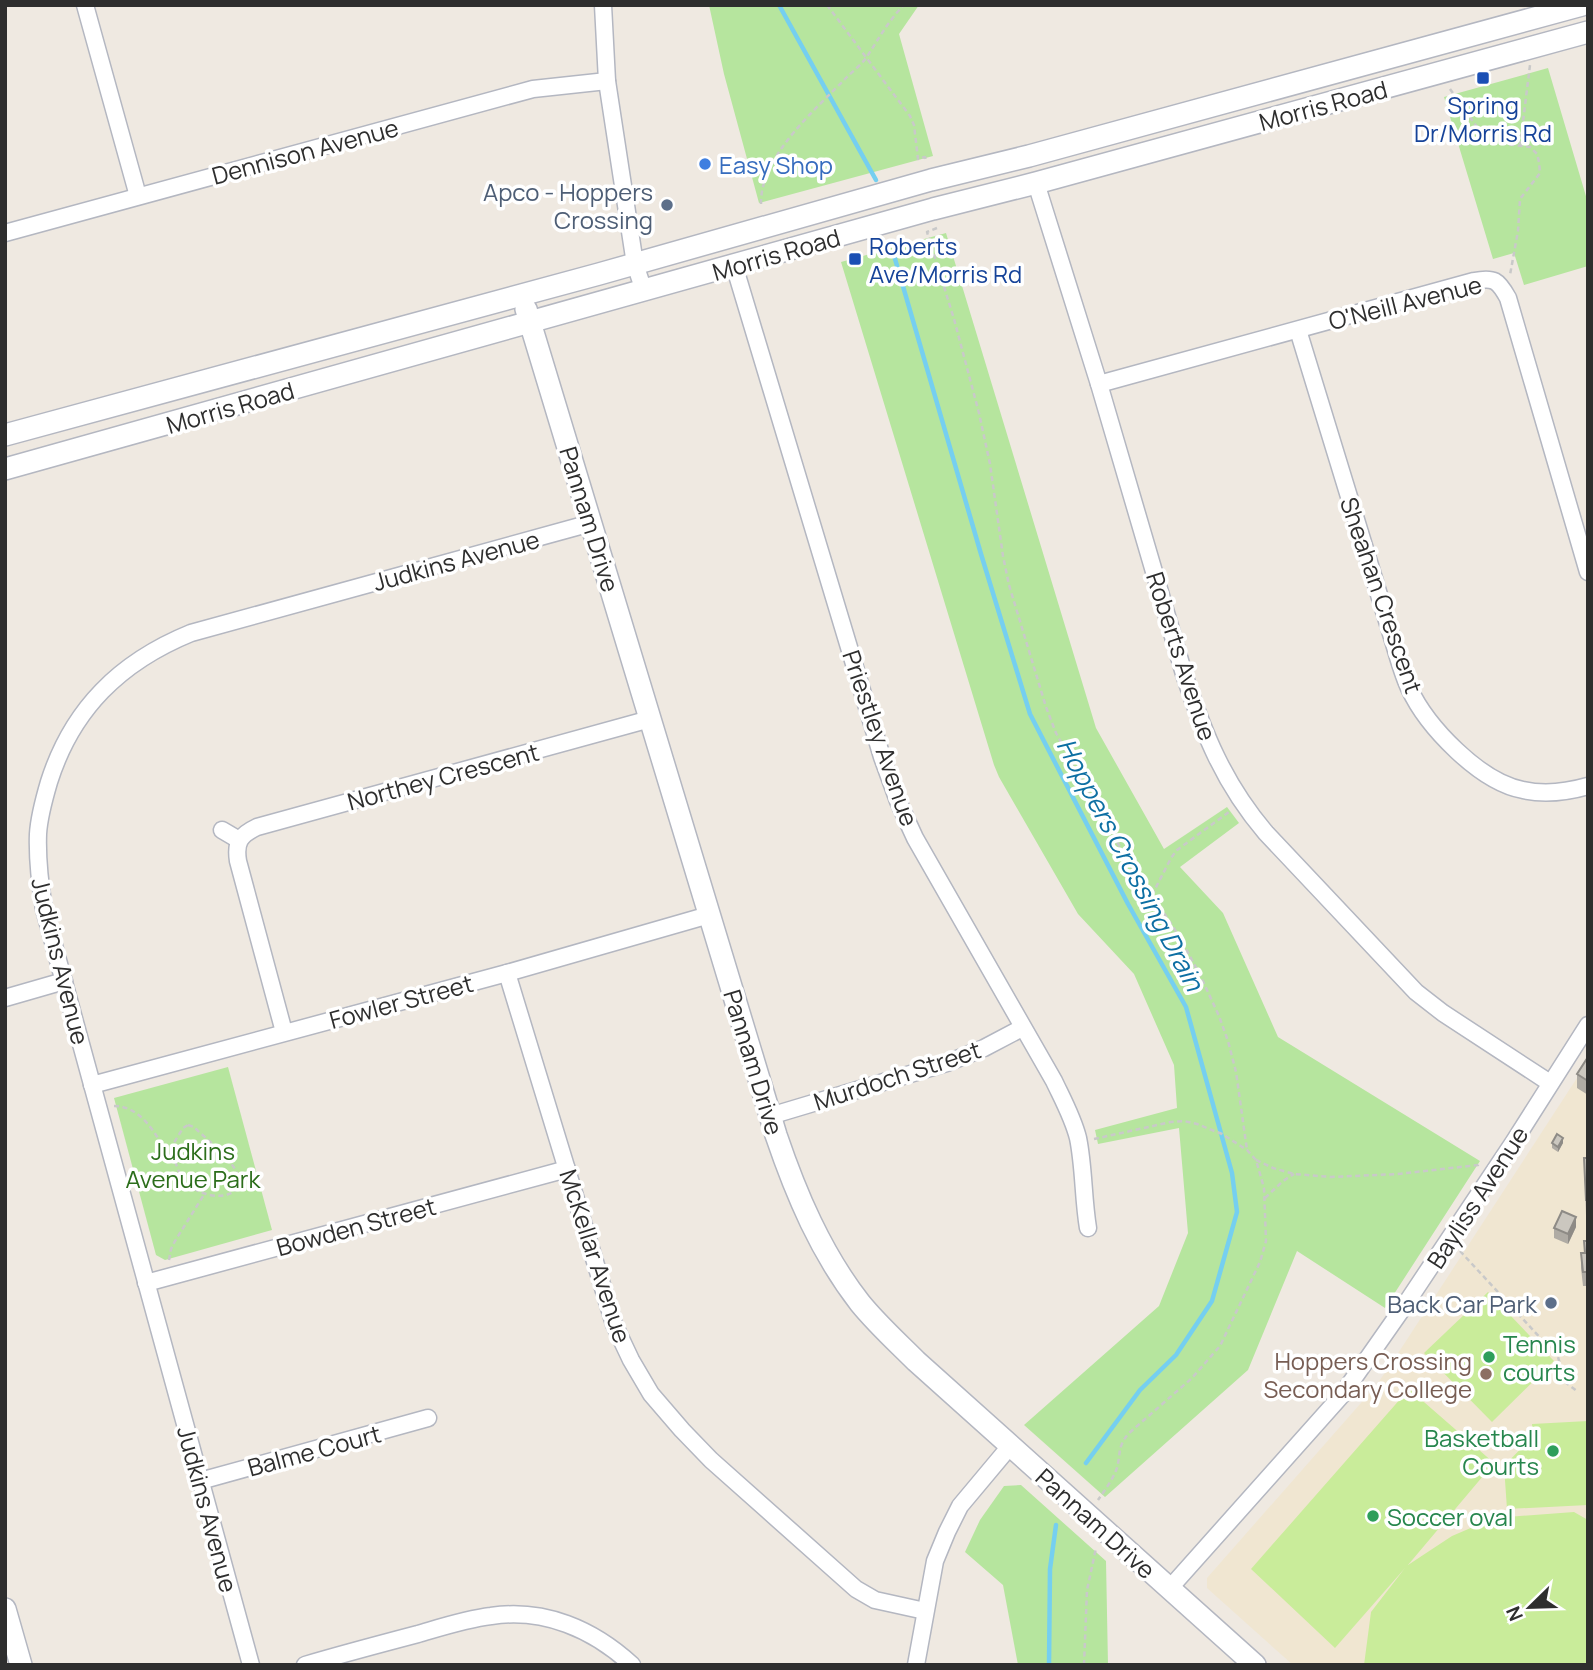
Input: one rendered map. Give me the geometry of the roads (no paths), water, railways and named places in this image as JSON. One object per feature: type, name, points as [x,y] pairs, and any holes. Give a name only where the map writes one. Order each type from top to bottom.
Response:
[{"type":"street","points":[[85,5],[138,196]]},
{"type":"street","points":[[603,5],[607,81],[635,264],[643,291]]},
{"type":"street","name":"Morris Road","points":[[5,435],[635,264],[931,180],[1029,156],[1583,5]]},
{"type":"street","name":"Morris Road","points":[[5,469],[933,209],[1588,32]]},
{"type":"street","name":"Dennison Avenue","points":[[5,233],[533,89],[607,81]]},
{"type":"street","points":[[1029,156],[1036,183]]},
{"type":"street","name":"Roberts Avenue","points":[[1036,183],[1100,384],[1199,718],[1219,764],[1266,833],[1416,992],[1443,1013],[1550,1083]]},
{"type":"street","name":"Priestley Avenue","points":[[734,265],[882,757],[898,801],[915,838],[1067,1108],[1077,1135],[1088,1227]]},
{"type":"street","name":"O'Neill Avenue","points":[[1100,384],[1474,281],[1495,280],[1508,298],[1588,572]]},
{"type":"street","name":"Pannam Drive","points":[[522,295],[784,1163],[825,1251],[859,1302],[906,1352],[1249,1663]]},
{"type":"street","name":"Sheahan Crescent","points":[[1298,330],[1409,689],[1427,717],[1465,759],[1503,783],[1521,790],[1539,792],[1560,792],[1588,786]]},
{"type":"street","name":"Judkins Avenue","points":[[251,1665],[44,909],[37,869],[38,831],[43,802],[67,738],[85,709],[106,686],[153,650],[191,633],[592,523]]},
{"type":"street","name":"Northey Crescent","points":[[239,840],[257,827],[650,719]]},
{"type":"street","points":[[222,830],[239,840],[236,850],[238,861],[284,1032]]},
{"type":"street","name":"Fowler Street","points":[[92,1085],[507,973],[709,915]]},
{"type":"street","name":"McKellar Avenue","points":[[507,973],[614,1324],[651,1394],[711,1460],[856,1589],[875,1600],[925,1611]]},
{"type":"street","points":[[5,998],[64,981]]},
{"type":"street","name":"Bayliss Avenue","points":[[1169,1589],[1342,1395],[1412,1295],[1588,1025]]},
{"type":"street","name":"Murdoch Street","points":[[770,1116],[947,1063],[1022,1028]]},
{"type":"street","name":"Bowden Street","points":[[146,1283],[567,1169]]},
{"type":"street","name":"Balme Court","points":[[200,1481],[428,1418]]},
{"type":"street","points":[[916,1665],[935,1561],[947,1532],[960,1506],[1011,1446]]},
{"type":"street","points":[[5,1609],[21,1665]]},
{"type":"street","points":[[304,1665],[467,1620],[509,1614],[546,1616],[571,1624],[599,1639],[632,1665]]},
{"type":"waterway","name":"Hoppers Crossing Drain","points":[[779,5],[876,180]]},
{"type":"waterway","name":"Hoppers Crossing Drain","points":[[893,252],[1030,714],[1128,904],[1186,1007],[1232,1173],[1237,1212],[1212,1301],[1176,1355],[1140,1390],[1086,1463]]},
{"type":"waterway","name":"Hoppers Crossing Drain","points":[[1049,1665],[1050,1569],[1056,1525]]},
{"type":"place","name":"Spring Dr/Morris Rd","points":[[1483,78]]},
{"type":"place","name":"Easy Shop","points":[[705,164]]},
{"type":"place","name":"Apco - Hoppers Crossing","points":[[667,205]]},
{"type":"place","name":"Roberts Ave/Morris Rd","points":[[855,259]]},
{"type":"place","name":"Back Car Park","points":[[1551,1303]]},
{"type":"place","name":"Tennis courts","points":[[1489,1357]]},
{"type":"place","name":"Hoppers Crossing Secondary College","points":[[1486,1374]]},
{"type":"place","name":"Basketball Courts","points":[[1553,1451]]},
{"type":"place","name":"Soccer oval","points":[[1373,1516]]},
{"type":"park label","name":"Judkins Avenue Park","points":[[193,1164]]}]
